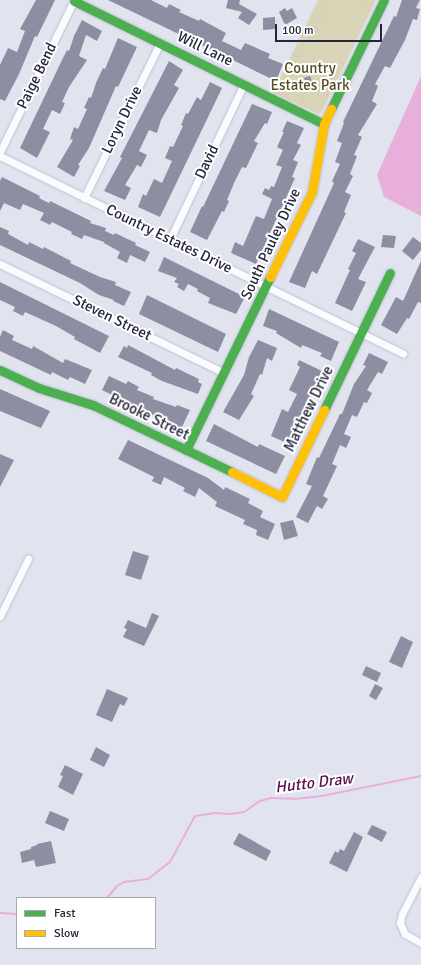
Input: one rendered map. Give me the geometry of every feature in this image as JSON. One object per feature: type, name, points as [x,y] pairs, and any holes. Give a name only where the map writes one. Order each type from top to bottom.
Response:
[{"type":"street","name":"Will Lane","points":[[74,0],[324,124]]},
{"type":"street","name":"Paige Bend","points":[[0,152],[74,0]]},
{"type":"street","name":"South Pauley Drive","points":[[186,450],[267,287],[312,192],[324,124],[384,0]]},
{"type":"street","name":"Loryn Drive","points":[[84,198],[160,43]]},
{"type":"street","name":"David","points":[[170,239],[244,84]]},
{"type":"street","name":"Country Estates Drive","points":[[0,156],[403,353]]},
{"type":"street","name":"Steven Street","points":[[0,264],[224,373]]},
{"type":"street","name":"Matthew Drive","points":[[282,498],[390,273]]},
{"type":"street","name":"Brooke Street","points":[[0,370],[39,388],[93,405],[282,498]]},
{"type":"street","points":[[0,616],[28,559]]},
{"type":"street","points":[[421,877],[402,914],[400,923],[405,934],[421,943]]},
{"type":"path","points":[[278,94],[303,44],[307,42],[328,0]]},
{"type":"path","points":[[364,0],[372,8]]},
{"type":"path","points":[[314,27],[319,31]]},
{"type":"path","points":[[314,86],[329,95]]},
{"type":"path","points":[[299,104],[307,88]]},
{"type":"green space","name":"Country Estates Park","points":[[318,0],[376,0],[322,111],[319,114],[273,93]]},
{"type":"shaded area","points":[[421,76],[421,216],[384,197],[377,175]]},
{"type":"building","points":[[36,0],[55,0],[37,37],[35,36],[19,74],[5,101],[0,99],[0,65],[8,48],[17,52],[25,31],[20,29]]},
{"type":"building","points":[[108,0],[151,0],[167,8],[169,4],[181,10],[179,12],[199,21],[200,19],[226,33],[222,41],[241,50],[245,43],[270,54],[268,58],[283,64],[276,81]]},
{"type":"building","points":[[228,0],[240,0],[239,4],[257,14],[249,25],[238,18],[242,12],[226,8]]},
{"type":"building","points":[[402,0],[420,0],[416,8],[420,9],[417,20],[413,19],[405,40],[390,68],[385,66],[375,84],[378,86],[372,101],[377,104],[358,135],[362,137],[354,155],[357,156],[350,174],[353,176],[345,192],[351,195],[344,212],[346,213],[317,274],[312,271],[305,288],[289,282],[334,183],[332,181],[340,164],[335,162],[342,143],[337,141],[344,123],[343,122],[394,16],[396,17]]},
{"type":"building","points":[[285,8],[287,11],[292,8],[297,18],[285,25],[279,12]]},
{"type":"building","points":[[275,17],[275,29],[263,30],[263,18]]},
{"type":"building","points":[[82,20],[102,31],[97,41],[86,35],[79,56],[87,60],[69,87],[62,102],[65,103],[60,114],[52,110],[43,129],[50,132],[37,158],[20,148],[67,50],[69,51]]},
{"type":"building","points":[[118,38],[137,47],[118,87],[116,86],[89,148],[78,165],[80,166],[74,177],[57,167],[73,140],[70,139],[74,127],[78,129],[87,109],[84,108],[89,97],[91,98],[96,83],[103,68],[105,69]]},
{"type":"building","points":[[169,61],[183,70],[174,85],[179,88],[161,120],[157,133],[149,130],[139,151],[147,155],[141,167],[137,165],[125,185],[131,188],[125,200],[104,191],[122,158],[120,157]]},
{"type":"building","points":[[310,76],[314,87],[308,90],[304,78]]},
{"type":"building","points":[[210,82],[222,88],[160,217],[138,207],[143,194],[146,196],[154,179],[162,183],[172,161],[165,158],[170,146],[173,147],[183,126],[181,125],[186,113],[188,114],[197,97],[201,100]]},
{"type":"building","points":[[252,104],[272,112],[267,124],[265,123],[254,141],[258,143],[246,168],[242,167],[227,200],[229,201],[224,212],[222,211],[207,240],[190,232]]},
{"type":"building","points":[[287,121],[304,128],[297,143],[301,145],[293,160],[298,162],[292,177],[295,178],[256,264],[231,253],[235,242],[243,246],[256,216],[264,219],[272,199],[262,194],[265,188],[269,190],[271,186],[274,187],[282,167],[276,165],[283,150],[277,147]]},
{"type":"building","points":[[2,177],[40,196],[39,198],[49,203],[50,201],[91,221],[90,223],[106,228],[105,231],[114,235],[115,233],[136,243],[135,245],[150,252],[145,262],[130,255],[127,263],[117,258],[120,252],[104,242],[84,235],[82,239],[52,222],[50,225],[40,220],[44,213],[23,204],[20,210],[4,203],[0,211],[0,181]]},
{"type":"building","points":[[0,227],[9,231],[8,234],[28,245],[29,242],[43,249],[44,247],[71,261],[70,263],[100,277],[116,282],[115,285],[131,292],[124,306],[113,301],[114,300],[99,295],[80,283],[0,245]]},
{"type":"building","points":[[383,235],[396,236],[394,248],[381,247]]},
{"type":"building","points":[[413,237],[421,243],[421,250],[413,260],[402,251]]},
{"type":"building","points":[[358,239],[375,247],[358,279],[366,282],[352,311],[335,303],[350,270],[348,269],[356,253],[352,251]]},
{"type":"building","points":[[164,257],[245,297],[236,314],[208,303],[210,298],[188,284],[184,291],[177,287],[179,284],[174,282],[177,278],[158,271]]},
{"type":"building","points":[[421,261],[421,303],[418,302],[409,319],[407,318],[397,334],[381,325],[396,297],[403,301]]},
{"type":"building","points":[[0,282],[109,336],[100,353],[74,339],[75,337],[56,326],[25,312],[23,316],[13,311],[15,307],[0,300]]},
{"type":"building","points":[[147,295],[226,334],[218,352],[139,314]]},
{"type":"building","points":[[269,309],[339,342],[331,361],[320,356],[322,353],[302,345],[301,348],[276,333],[277,331],[263,326]]},
{"type":"building","points":[[3,330],[14,336],[12,340],[32,349],[33,346],[63,363],[65,359],[92,370],[85,384],[70,377],[68,380],[52,372],[51,375],[0,351],[0,337]]},
{"type":"building","points":[[258,340],[277,348],[272,361],[267,358],[262,375],[260,374],[251,394],[254,396],[239,420],[223,412],[244,375],[249,357]]},
{"type":"building","points":[[128,345],[175,370],[176,368],[199,379],[198,382],[202,384],[198,394],[162,381],[151,375],[152,373],[118,357],[124,346],[127,348]]},
{"type":"building","points":[[369,353],[388,362],[382,374],[378,372],[367,390],[372,393],[367,403],[364,402],[357,417],[352,415],[344,434],[351,437],[346,448],[340,445],[332,464],[337,466],[323,496],[328,499],[322,509],[317,506],[308,523],[296,517],[312,486],[306,484],[317,457],[319,458],[340,414],[342,414],[354,384],[366,366],[363,365]]},
{"type":"building","points":[[299,360],[322,371],[287,443],[271,436],[282,409],[288,412],[297,394],[289,390],[300,367],[297,365]]},
{"type":"building","points":[[109,376],[126,384],[128,381],[139,387],[137,390],[154,397],[153,399],[190,410],[181,429],[102,390]]},
{"type":"building","points":[[0,389],[50,411],[41,428],[0,411]]},
{"type":"building","points":[[214,424],[258,447],[259,444],[285,456],[276,474],[206,441]]},
{"type":"building","points":[[128,440],[208,478],[224,490],[225,487],[250,499],[248,503],[263,511],[260,517],[275,524],[268,540],[256,535],[257,530],[243,524],[245,520],[215,506],[217,502],[199,488],[195,497],[183,491],[185,488],[164,477],[161,485],[152,481],[154,477],[118,459]]},
{"type":"building","points":[[0,454],[14,460],[0,487]]},
{"type":"building","points":[[293,520],[298,536],[284,540],[280,523]]},
{"type":"building","points":[[133,551],[149,556],[141,580],[125,575]]},
{"type":"building","points":[[152,613],[159,616],[144,646],[123,637],[127,629],[124,628],[128,620],[146,628]]},
{"type":"building","points":[[401,636],[413,642],[402,668],[389,662]]},
{"type":"building","points":[[366,666],[381,673],[377,682],[362,675]]},
{"type":"building","points":[[375,684],[383,688],[376,700],[369,696]]},
{"type":"building","points":[[107,689],[128,698],[124,706],[120,704],[112,722],[96,715]]},
{"type":"building","points":[[96,747],[110,755],[104,767],[90,760]]},
{"type":"building","points":[[65,765],[83,774],[73,795],[58,787],[63,776],[60,775]]},
{"type":"building","points":[[50,811],[69,819],[64,831],[45,823]]},
{"type":"building","points":[[372,825],[387,832],[382,842],[367,834]]},
{"type":"building","points":[[354,832],[363,837],[347,872],[329,863],[335,851],[338,853],[340,849],[344,851]]},
{"type":"building","points":[[239,833],[271,851],[266,861],[233,844]]},
{"type":"building","points":[[51,841],[56,863],[36,867],[34,860],[22,863],[20,852],[31,849],[31,847],[37,844]]},
{"type":"waterway","name":"Hutto Draw","points":[[108,897],[117,886],[124,882],[148,879],[170,862],[195,816],[213,813],[231,814],[244,812],[260,801],[271,798],[294,799],[322,796],[421,776]]},
{"type":"waterway","name":"Hutto Draw","points":[[0,913],[16,914]]},
{"type":"traffic: fast","points":[[331,109],[384,0]]},
{"type":"traffic: fast","points":[[74,1],[324,124]]},
{"type":"traffic: fast","points":[[324,410],[390,273]]},
{"type":"traffic: fast","points":[[186,450],[270,277]]},
{"type":"traffic: fast","points":[[0,370],[39,388],[93,405],[232,472]]},
{"type":"traffic: slow","points":[[270,277],[312,192],[324,124],[331,109]]},
{"type":"traffic: slow","points":[[232,472],[282,497],[324,410]]}]
